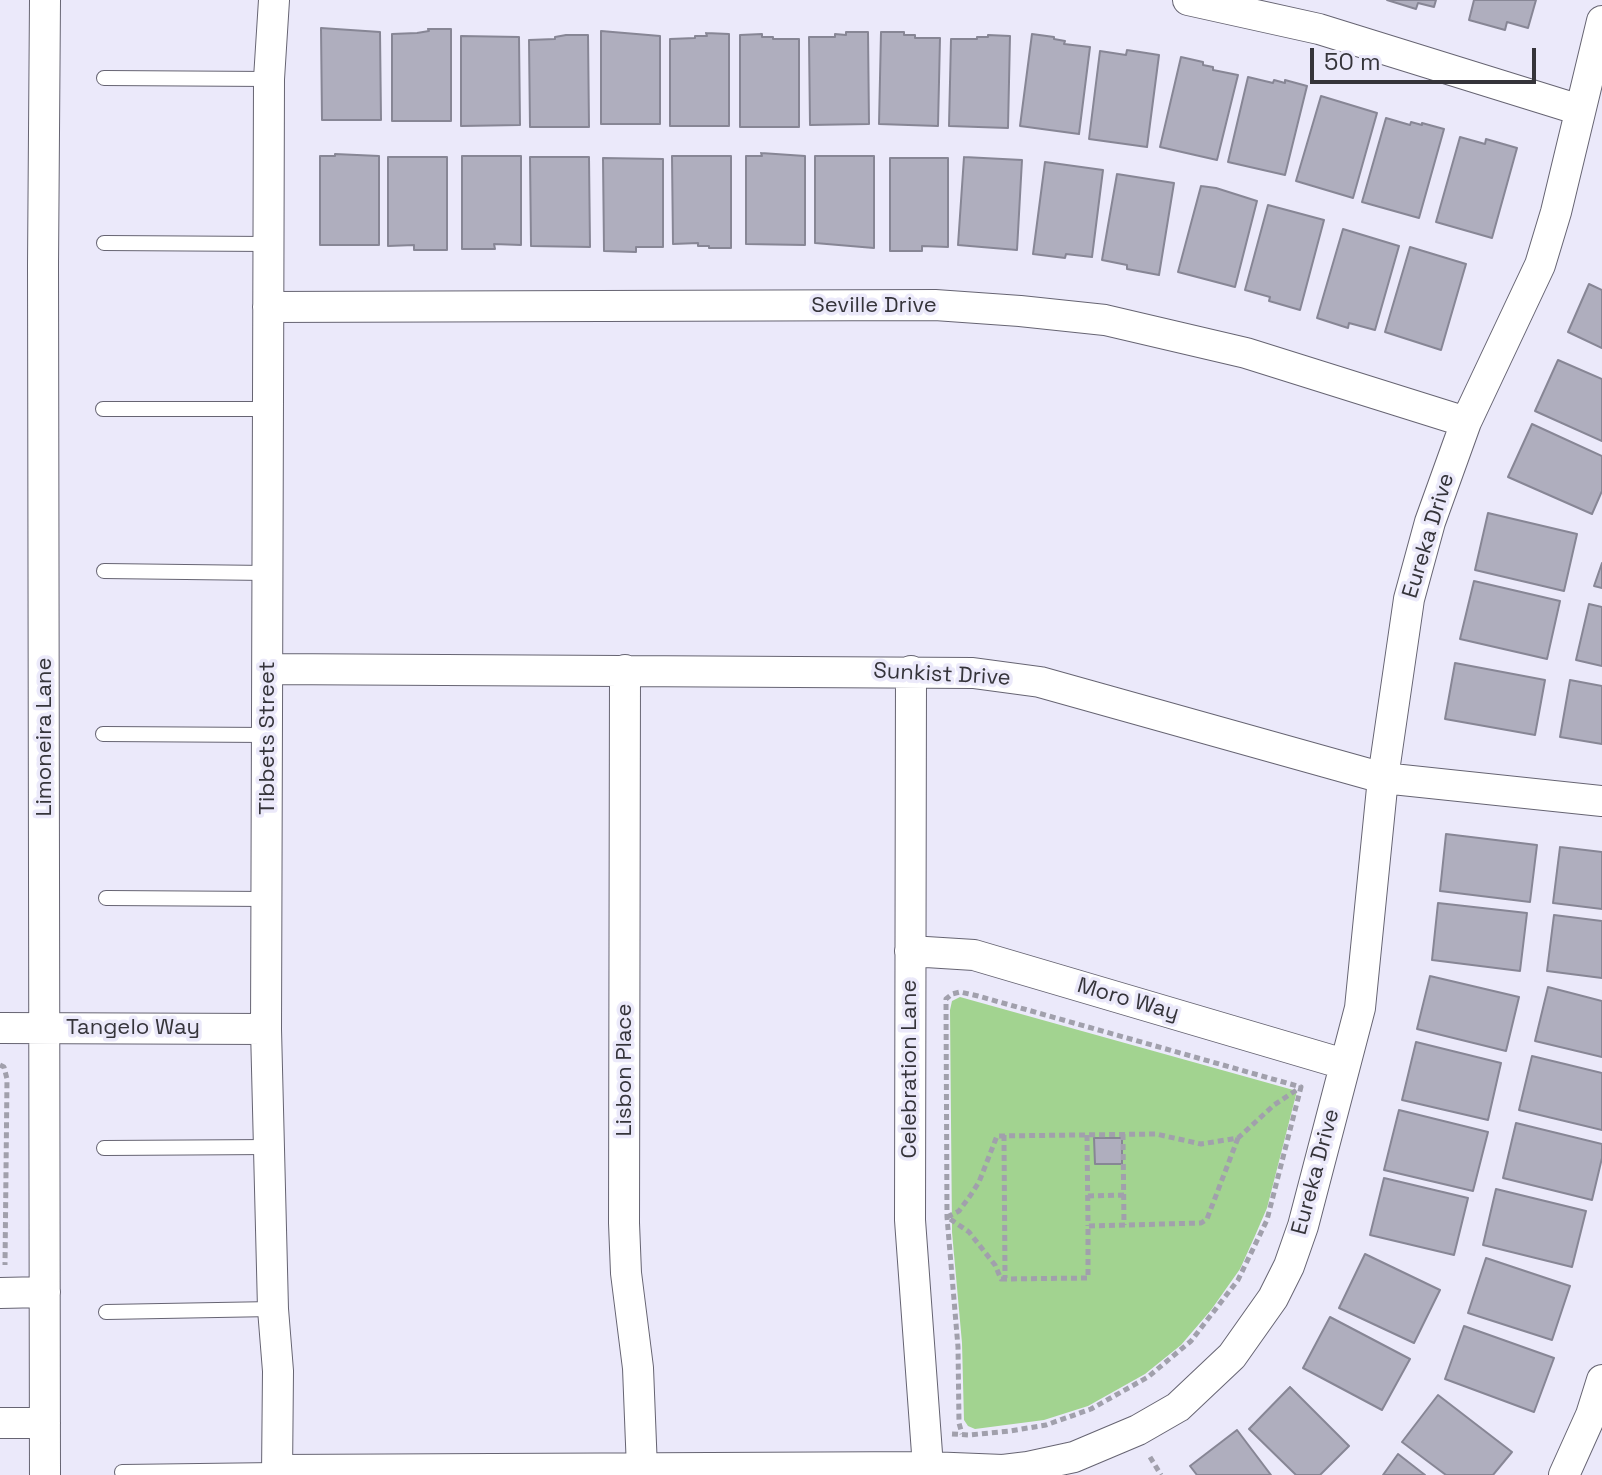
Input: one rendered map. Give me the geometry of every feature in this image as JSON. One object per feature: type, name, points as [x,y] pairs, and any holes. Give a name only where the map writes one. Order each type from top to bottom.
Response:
[{"type":"street","name":"Limoneira Lane","points":[[45,0],[45,1475]]},
{"type":"street","name":"Tibbets Street","points":[[274,0],[269,79],[266,1029],[273,1309],[278,1371],[276,1472]]},
{"type":"street","points":[[1188,0],[1319,29],[1580,110]]},
{"type":"street","name":"Eureka Drive","points":[[276,1472],[928,1467],[1003,1470],[1074,1457],[1124,1438],[1178,1407],[1219,1370],[1253,1330],[1273,1298],[1297,1247],[1360,1008],[1383,778],[1409,599],[1430,522],[1466,422],[1540,265],[1556,212],[1602,21]]},
{"type":"street","name":"Seville Drive","points":[[268,307],[935,305],[1020,311],[1105,320],[1246,353],[1466,422]]},
{"type":"street","name":"Sunkist Drive","points":[[268,669],[973,673],[1040,682],[1383,778],[1602,801]]},
{"type":"street","name":"Lisbon Place","points":[[625,670],[624,1223],[626,1273],[638,1368],[642,1469]]},
{"type":"street","name":"Celebration Lane","points":[[911,671],[910,1220],[928,1467]]},
{"type":"street","name":"Moro Way","points":[[910,951],[974,955],[1344,1064]]},
{"type":"street","name":"Tangelo Way","points":[[0,1028],[266,1029]]},
{"type":"street","points":[[0,1293],[45,1292]]},
{"type":"street","points":[[1564,1475],[1591,1415],[1602,1380]]},
{"type":"street","points":[[0,1423],[45,1423]]},
{"type":"lane","points":[[104,78],[269,79]]},
{"type":"lane","points":[[104,243],[269,244]]},
{"type":"lane","points":[[103,409],[268,409]]},
{"type":"lane","points":[[104,571],[267,573]]},
{"type":"lane","points":[[103,734],[268,735]]},
{"type":"lane","points":[[106,898],[267,899]]},
{"type":"lane","points":[[104,1148],[271,1147]]},
{"type":"lane","points":[[106,1312],[273,1309]]},
{"type":"lane","points":[[122,1472],[276,1472]]},
{"type":"path","points":[[960,992],[978,996],[1301,1087],[1267,1220],[1238,1280],[1207,1323],[1173,1358],[1117,1397],[1091,1409],[1046,1425],[962,1434],[947,1217],[946,999],[960,992]]},
{"type":"path","points":[[0,1065],[4,1067],[7,1079],[7,1141],[6,1265],[0,1265]]},
{"type":"path","points":[[1088,1226],[1194,1224],[1207,1219],[1238,1138],[1274,1105],[1301,1087]]},
{"type":"path","points":[[947,1217],[969,1232],[995,1265],[1001,1279],[1088,1278],[1087,1134]]},
{"type":"path","points":[[1123,1134],[1124,1225]]},
{"type":"path","points":[[947,1217],[959,1211],[979,1182],[997,1136],[1156,1134],[1201,1144],[1238,1138]]},
{"type":"path","points":[[1004,1135],[1005,1279]]},
{"type":"path","points":[[1088,1196],[1124,1195]]},
{"type":"green space","points":[[960,997],[1297,1091],[1267,1208],[1240,1269],[1181,1345],[1145,1374],[1088,1406],[1044,1420],[975,1429],[964,1420],[962,1343],[952,1232],[950,1010],[952,1001]]},
{"type":"building","points":[[1387,0],[1436,0],[1434,7],[1418,3],[1416,9]]},
{"type":"building","points":[[1474,0],[1536,0],[1528,28],[1507,22],[1505,30],[1469,20]]},
{"type":"building","points":[[321,28],[380,32],[381,120],[322,120]]},
{"type":"building","points":[[428,29],[451,29],[451,121],[392,121],[392,34],[417,33]]},
{"type":"building","points":[[601,31],[660,36],[660,124],[601,124]]},
{"type":"building","points":[[846,32],[868,32],[869,124],[810,125],[809,37],[835,37],[835,34],[846,35]]},
{"type":"building","points":[[881,32],[904,32],[904,35],[915,35],[915,38],[940,38],[938,126],[879,124]]},
{"type":"building","points":[[706,33],[729,34],[729,126],[670,126],[670,39],[707,36]]},
{"type":"building","points":[[762,34],[762,37],[773,39],[799,39],[799,127],[740,127],[740,35]]},
{"type":"building","points":[[1032,34],[1054,37],[1065,41],[1064,44],[1090,47],[1079,134],[1020,126]]},
{"type":"building","points":[[566,35],[588,35],[589,127],[530,127],[529,40],[555,39]]},
{"type":"building","points":[[988,35],[1010,36],[1008,128],[949,126],[951,39],[977,39]]},
{"type":"building","points":[[461,36],[519,37],[520,125],[461,126]]},
{"type":"building","points":[[1127,50],[1159,55],[1147,147],[1089,139],[1100,51],[1126,55]]},
{"type":"building","points":[[1181,57],[1203,62],[1213,70],[1238,75],[1217,160],[1160,147]]},
{"type":"building","points":[[1248,77],[1273,83],[1274,80],[1285,83],[1285,80],[1307,86],[1285,175],[1228,162]]},
{"type":"building","points":[[1321,96],[1377,113],[1353,198],[1296,181]]},
{"type":"building","points":[[1386,118],[1410,125],[1411,122],[1422,123],[1444,129],[1419,218],[1362,202]]},
{"type":"building","points":[[1460,137],[1485,144],[1486,139],[1517,148],[1492,238],[1436,222]]},
{"type":"building","points":[[761,153],[805,156],[805,245],[746,244],[746,156],[762,156]]},
{"type":"building","points":[[320,156],[379,156],[379,245],[320,245]]},
{"type":"building","points":[[462,156],[521,156],[521,245],[494,244],[495,249],[462,249]]},
{"type":"building","points":[[672,156],[731,156],[731,248],[709,248],[698,246],[698,243],[673,244]]},
{"type":"building","points":[[815,156],[874,156],[874,248],[815,243]]},
{"type":"building","points":[[388,157],[447,157],[447,250],[414,250],[414,245],[388,246]]},
{"type":"building","points":[[530,157],[589,157],[590,247],[531,246]]},
{"type":"building","points":[[964,157],[1022,160],[1017,250],[958,245]]},
{"type":"building","points":[[603,158],[663,159],[663,247],[636,247],[636,252],[604,251]]},
{"type":"building","points":[[890,158],[948,158],[948,247],[922,246],[922,251],[890,251]]},
{"type":"building","points":[[1045,162],[1103,170],[1092,257],[1033,254]]},
{"type":"building","points":[[1117,174],[1174,183],[1159,275],[1102,260]]},
{"type":"building","points":[[1201,186],[1257,201],[1235,287],[1178,272]]},
{"type":"building","points":[[1268,205],[1324,220],[1300,310],[1245,290]]},
{"type":"building","points":[[1343,229],[1399,246],[1375,330],[1349,323],[1348,328],[1317,318]]},
{"type":"building","points":[[1410,247],[1466,264],[1441,350],[1385,332]]},
{"type":"building","points":[[1589,284],[1602,290],[1602,348],[1568,332]]},
{"type":"building","points":[[1558,360],[1602,379],[1602,441],[1535,411]]},
{"type":"building","points":[[1532,424],[1602,456],[1602,491],[1592,514],[1508,477]]},
{"type":"building","points":[[1488,513],[1577,534],[1564,591],[1475,570]]},
{"type":"building","points":[[1602,563],[1602,588],[1594,586]]},
{"type":"building","points":[[1474,581],[1560,601],[1547,659],[1460,639]]},
{"type":"building","points":[[1589,604],[1602,607],[1602,666],[1576,660]]},
{"type":"building","points":[[1455,663],[1545,680],[1535,735],[1445,719]]},
{"type":"building","points":[[1570,680],[1602,686],[1602,744],[1560,737]]},
{"type":"building","points":[[1446,834],[1537,845],[1530,902],[1440,891]]},
{"type":"building","points":[[1560,847],[1602,852],[1602,909],[1553,903]]},
{"type":"building","points":[[1438,903],[1527,913],[1520,971],[1432,960]]},
{"type":"building","points":[[1554,915],[1602,921],[1602,978],[1547,971]]},
{"type":"building","points":[[1430,976],[1519,997],[1506,1051],[1417,1029]]},
{"type":"building","points":[[1548,987],[1602,1001],[1602,1057],[1535,1041]]},
{"type":"building","points":[[1416,1042],[1501,1063],[1488,1120],[1402,1100]]},
{"type":"building","points":[[1532,1056],[1602,1073],[1602,1130],[1519,1110]]},
{"type":"building","points":[[1399,1110],[1488,1132],[1473,1191],[1384,1170]]},
{"type":"building","points":[[1516,1123],[1602,1144],[1602,1158],[1592,1200],[1503,1178]]},
{"type":"building","points":[[1094,1138],[1122,1138],[1122,1164],[1095,1164]]},
{"type":"building","points":[[1384,1178],[1468,1198],[1454,1255],[1370,1235]]},
{"type":"building","points":[[1496,1189],[1586,1211],[1572,1267],[1483,1245]]},
{"type":"building","points":[[1365,1254],[1440,1290],[1414,1343],[1339,1308]]},
{"type":"building","points":[[1486,1258],[1570,1286],[1552,1340],[1468,1313]]},
{"type":"building","points":[[1330,1317],[1410,1359],[1382,1410],[1303,1368]]},
{"type":"building","points":[[1464,1326],[1554,1358],[1534,1412],[1445,1379]]},
{"type":"building","points":[[1290,1387],[1349,1446],[1320,1475],[1296,1475],[1249,1429]]},
{"type":"building","points":[[1438,1395],[1512,1452],[1493,1475],[1446,1475],[1402,1442]]},
{"type":"building","points":[[1237,1430],[1271,1475],[1197,1475],[1190,1466]]},
{"type":"building","points":[[1398,1454],[1425,1475],[1383,1475]]}]
